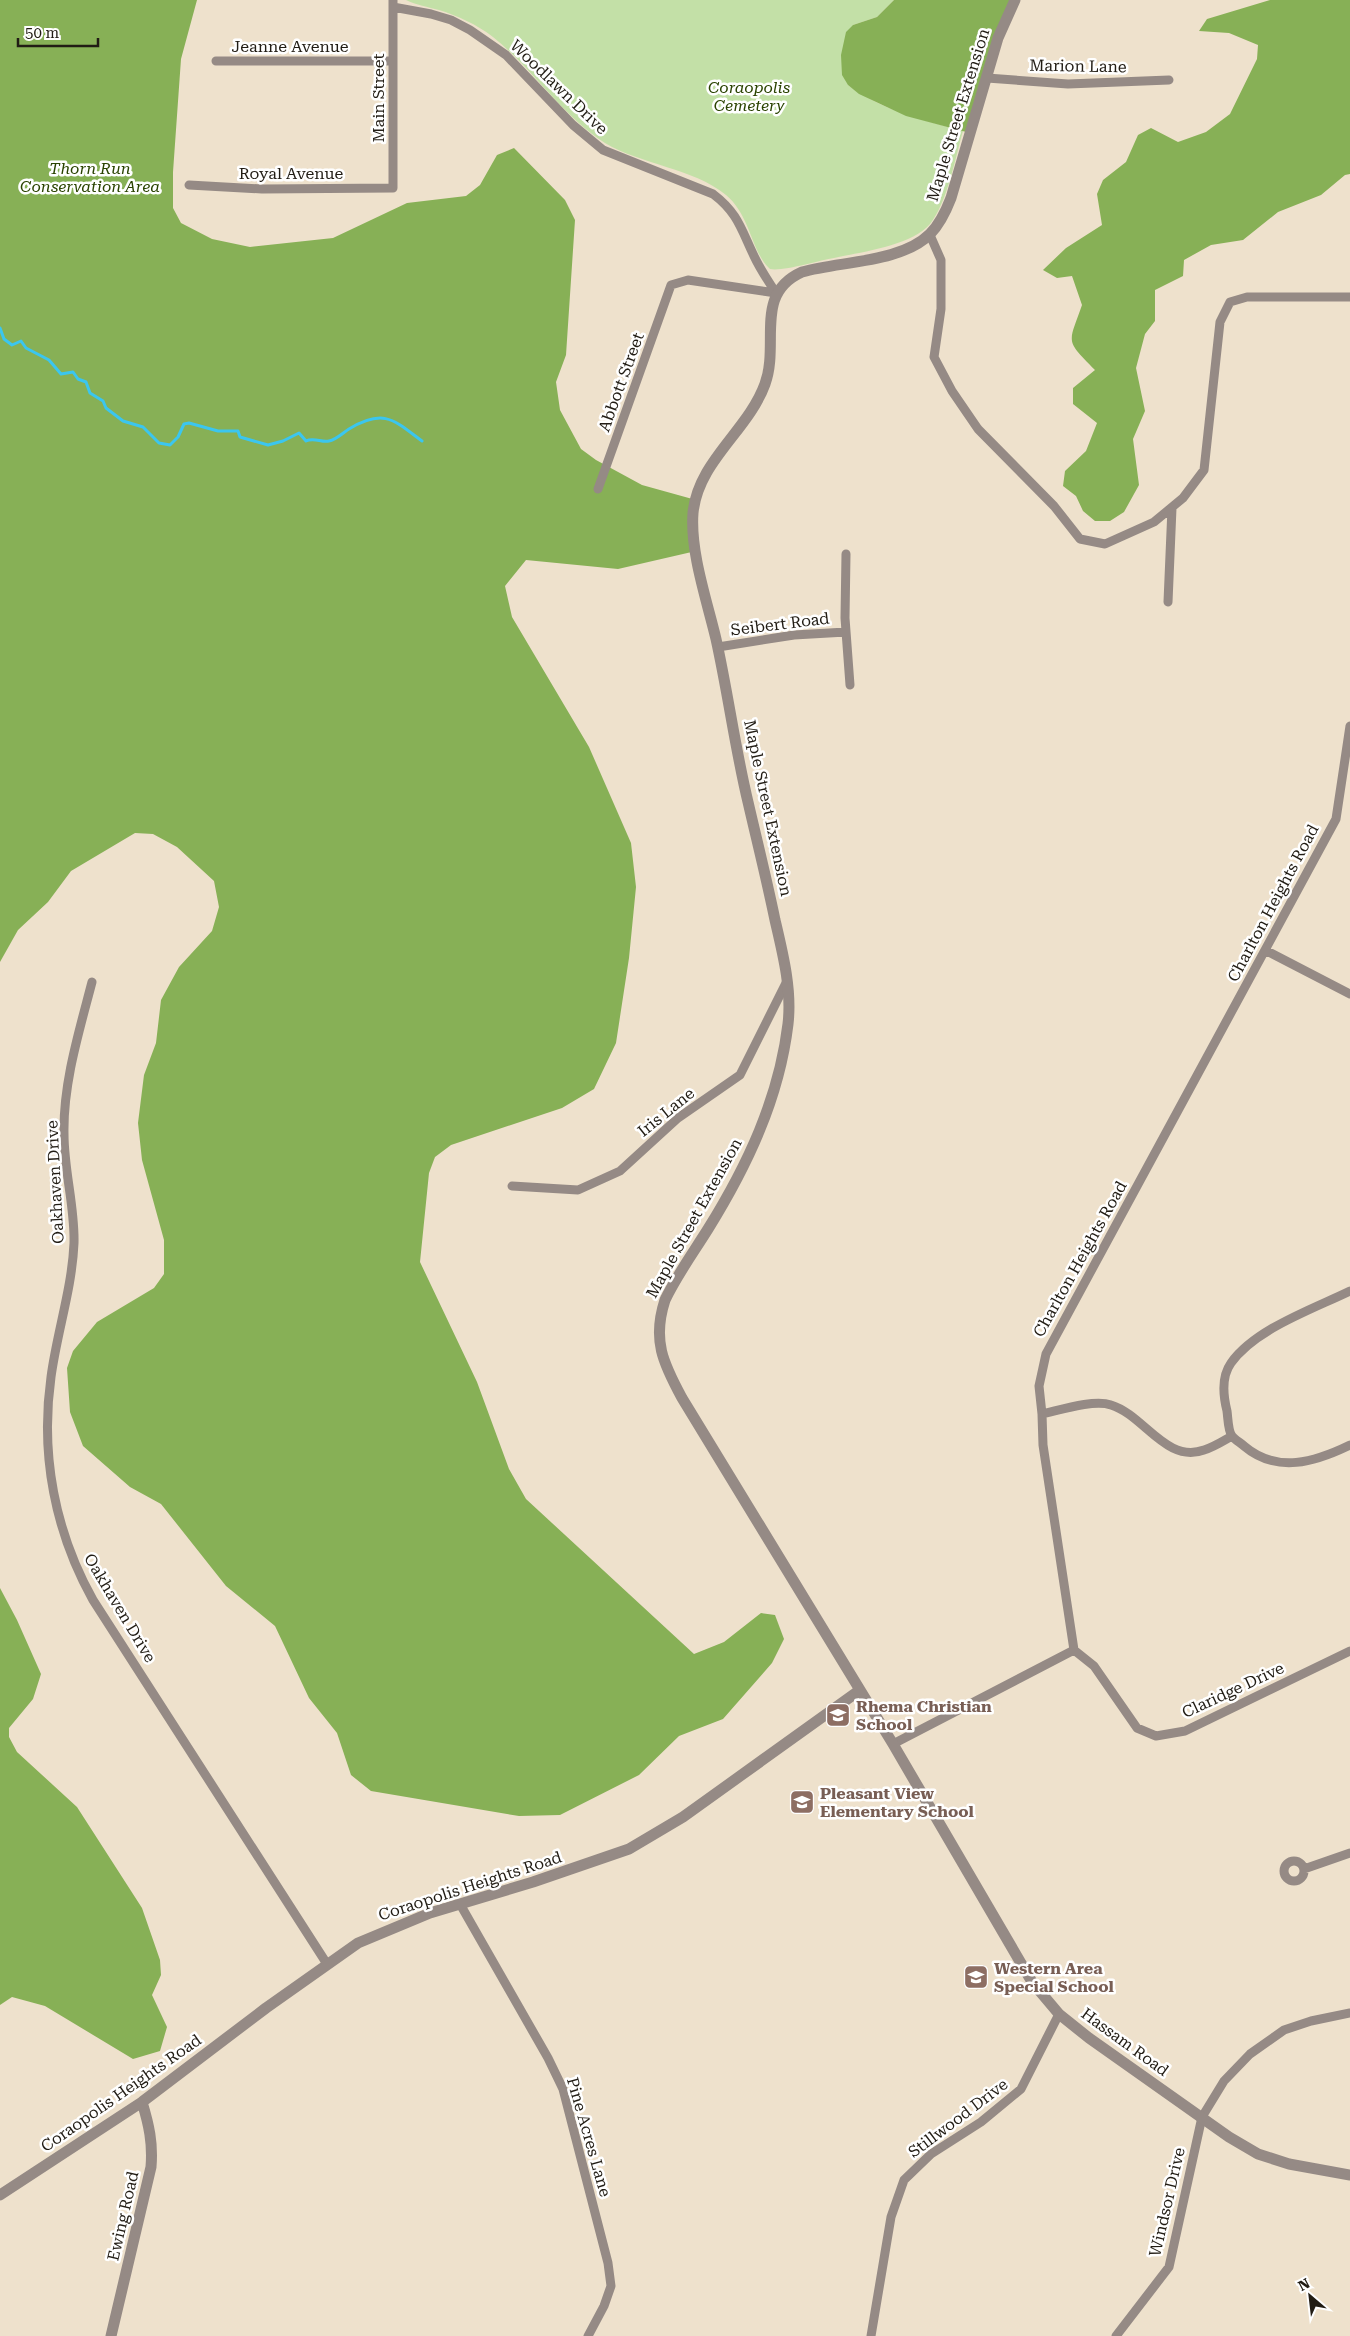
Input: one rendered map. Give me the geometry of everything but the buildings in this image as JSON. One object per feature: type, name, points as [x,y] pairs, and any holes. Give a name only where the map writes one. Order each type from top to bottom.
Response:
[{"type":"street","name":"Maple Street Extension","points":[[893,1744],[682,1398],[660,1354],[660,1316],[665,1300],[733,1186],[766,1117],[788,1024],[787,981],[744,787],[718,647],[696,551],[693,513],[706,473],[754,407],[766,384],[772,349],[771,312],[776,293],[786,281],[802,272],[887,255],[911,246],[930,235],[942,218],[951,198],[998,38],[1016,0]]},
{"type":"street","name":"Main Street","points":[[392,188],[393,3]]},
{"type":"street","name":"Woodlawn Drive","points":[[393,3],[451,20],[470,30],[506,55],[573,125],[603,150],[713,194],[728,206],[737,217],[761,269],[776,293]]},
{"type":"street","name":"Jeanne Avenue","points":[[216,61],[393,60]]},
{"type":"street","name":"Marion Lane","points":[[987,78],[1068,84],[1169,80]]},
{"type":"street","name":"Royal Avenue","points":[[189,186],[262,189],[392,188]]},
{"type":"street","points":[[930,235],[941,260],[941,309],[934,357],[952,391],[978,429],[1054,506],[1080,539],[1105,544],[1154,522],[1183,498],[1204,470],[1220,322],[1230,302],[1247,296],[1350,297]]},
{"type":"street","name":"Abbott Street","points":[[598,488],[672,285],[688,280],[776,293]]},
{"type":"street","points":[[1168,602],[1172,508]]},
{"type":"street","name":"Seibert Road","points":[[846,554],[846,632],[850,685]]},
{"type":"street","name":"Seibert Road","points":[[718,647],[794,635],[846,632]]},
{"type":"street","name":"Charlton Heights Road","points":[[1074,1650],[1043,1445],[1039,1386],[1046,1354],[1336,819],[1350,726]]},
{"type":"street","points":[[1265,950],[1350,994]]},
{"type":"street","name":"Iris Lane","points":[[512,1186],[578,1190],[620,1171],[678,1118],[740,1076],[787,981]]},
{"type":"street","name":"Oakhaven Drive","points":[[92,982],[70,1067],[64,1134],[73,1215],[74,1243],[71,1277],[51,1377],[47,1418],[52,1488],[72,1558],[93,1600],[327,1964]]},
{"type":"street","points":[[1350,1291],[1287,1322],[1248,1344],[1230,1365],[1222,1390],[1232,1436],[1256,1457],[1280,1462],[1302,1463],[1327,1456],[1350,1445]]},
{"type":"street","points":[[1042,1414],[1088,1405],[1110,1404],[1130,1415],[1166,1445],[1182,1453],[1203,1451],[1232,1436]]},
{"type":"street","points":[[893,1744],[1074,1650]]},
{"type":"street","name":"Claridge Drive","points":[[1074,1650],[1094,1666],[1137,1728],[1156,1736],[1185,1730],[1350,1651]]},
{"type":"street","name":"Coraopolis Heights Road","points":[[0,2195],[142,2102],[358,1943],[394,1926],[594,1862],[629,1848],[683,1817],[860,1690]]},
{"type":"street","name":"Hassam Road","points":[[893,1744],[1032,1982],[1059,2014],[1089,2038],[1258,2154],[1289,2164],[1350,2174]]},
{"type":"street","points":[[1304,1869],[1350,1854]]},
{"type":"street","name":"Pine Acres Lane","points":[[460,1904],[548,2058],[563,2089],[608,2263],[611,2286],[604,2306],[588,2336]]},
{"type":"street","name":"Windsor Drive","points":[[1116,2336],[1168,2267],[1202,2117],[1224,2081],[1257,2049],[1284,2030],[1311,2020],[1350,2013]]},
{"type":"street","name":"Stillwood Drive","points":[[871,2336],[891,2217],[904,2180],[931,2154],[981,2122],[1021,2089],[1059,2014]]},
{"type":"street","name":"Ewing Road","points":[[112,2336],[151,2167],[151,2129],[142,2102]]},
{"type":"green space","name":"Thorn Run Conservation Area","points":[[0,0],[197,0],[181,59],[173,172],[173,208],[181,223],[212,239],[250,247],[333,238],[407,203],[466,196],[480,185],[497,155],[514,148],[565,200],[575,220],[566,355],[556,382],[560,410],[581,449],[596,460],[642,485],[696,500],[696,551],[618,569],[526,560],[505,586],[512,617],[589,747],[631,843],[636,887],[629,958],[616,1043],[594,1089],[562,1108],[451,1145],[435,1157],[429,1173],[420,1262],[477,1382],[509,1469],[526,1499],[694,1654],[724,1642],[761,1613],[775,1615],[784,1639],[772,1663],[723,1719],[679,1736],[639,1775],[560,1815],[519,1816],[371,1791],[351,1775],[337,1733],[309,1698],[275,1626],[226,1586],[161,1504],[130,1487],[83,1446],[70,1412],[67,1368],[73,1351],[97,1322],[154,1288],[164,1274],[164,1240],[142,1160],[138,1123],[144,1075],[156,1043],[161,1000],[179,967],[212,931],[219,907],[214,881],[177,847],[153,834],[135,833],[71,871],[48,902],[18,930],[0,962]]},
{"type":"green space","name":"Coraopolis Cemetery","points":[[406,0],[894,0],[877,17],[853,25],[848,85],[888,108],[963,131],[942,204],[930,224],[922,232],[898,243],[792,267],[770,269],[759,253],[741,213],[726,195],[713,186],[683,172],[635,157],[605,143],[589,132],[561,106],[521,63],[487,32],[453,15]]},
{"type":"green space","points":[[894,0],[1015,0],[970,133],[906,116],[859,94],[848,85],[842,75],[841,55],[846,32],[853,25],[877,17]]},
{"type":"green space","points":[[1270,0],[1350,0],[1350,174],[1345,175],[1321,195],[1278,212],[1243,240],[1211,245],[1184,260],[1183,276],[1155,290],[1155,321],[1145,334],[1136,368],[1145,411],[1133,439],[1139,485],[1124,512],[1110,521],[1095,521],[1083,511],[1076,496],[1063,486],[1065,471],[1086,451],[1097,423],[1073,404],[1073,388],[1095,370],[1078,352],[1072,341],[1072,335],[1082,305],[1072,276],[1057,278],[1043,270],[1066,248],[1102,225],[1097,194],[1103,180],[1126,162],[1138,135],[1151,128],[1178,142],[1206,132],[1230,114],[1257,59],[1258,45],[1229,33],[1199,31],[1207,19]]},
{"type":"green space","points":[[0,1588],[17,1620],[41,1674],[33,1699],[9,1728],[9,1737],[17,1752],[77,1807],[142,1908],[160,1960],[161,1975],[152,1995],[167,2027],[160,2051],[133,2059],[45,2006],[12,1997],[0,2005]]},
{"type":"waterway","points":[[0,328],[4,339],[12,345],[21,341],[26,348],[49,360],[61,374],[73,372],[78,379],[86,382],[90,393],[103,401],[106,408],[123,421],[143,427],[159,443],[170,445],[178,437],[184,424],[189,423],[218,431],[238,431],[240,437],[268,445],[283,441],[299,433],[306,441],[326,441],[334,439],[361,423],[380,418],[396,422],[422,441]]},
{"type":"place","name":"Rhema Christian School","points":[[838,1715]]},
{"type":"place","name":"Pleasant View Elementary School","points":[[802,1802]]},
{"type":"place","name":"Western Area Special School","points":[[976,1977]]}]
